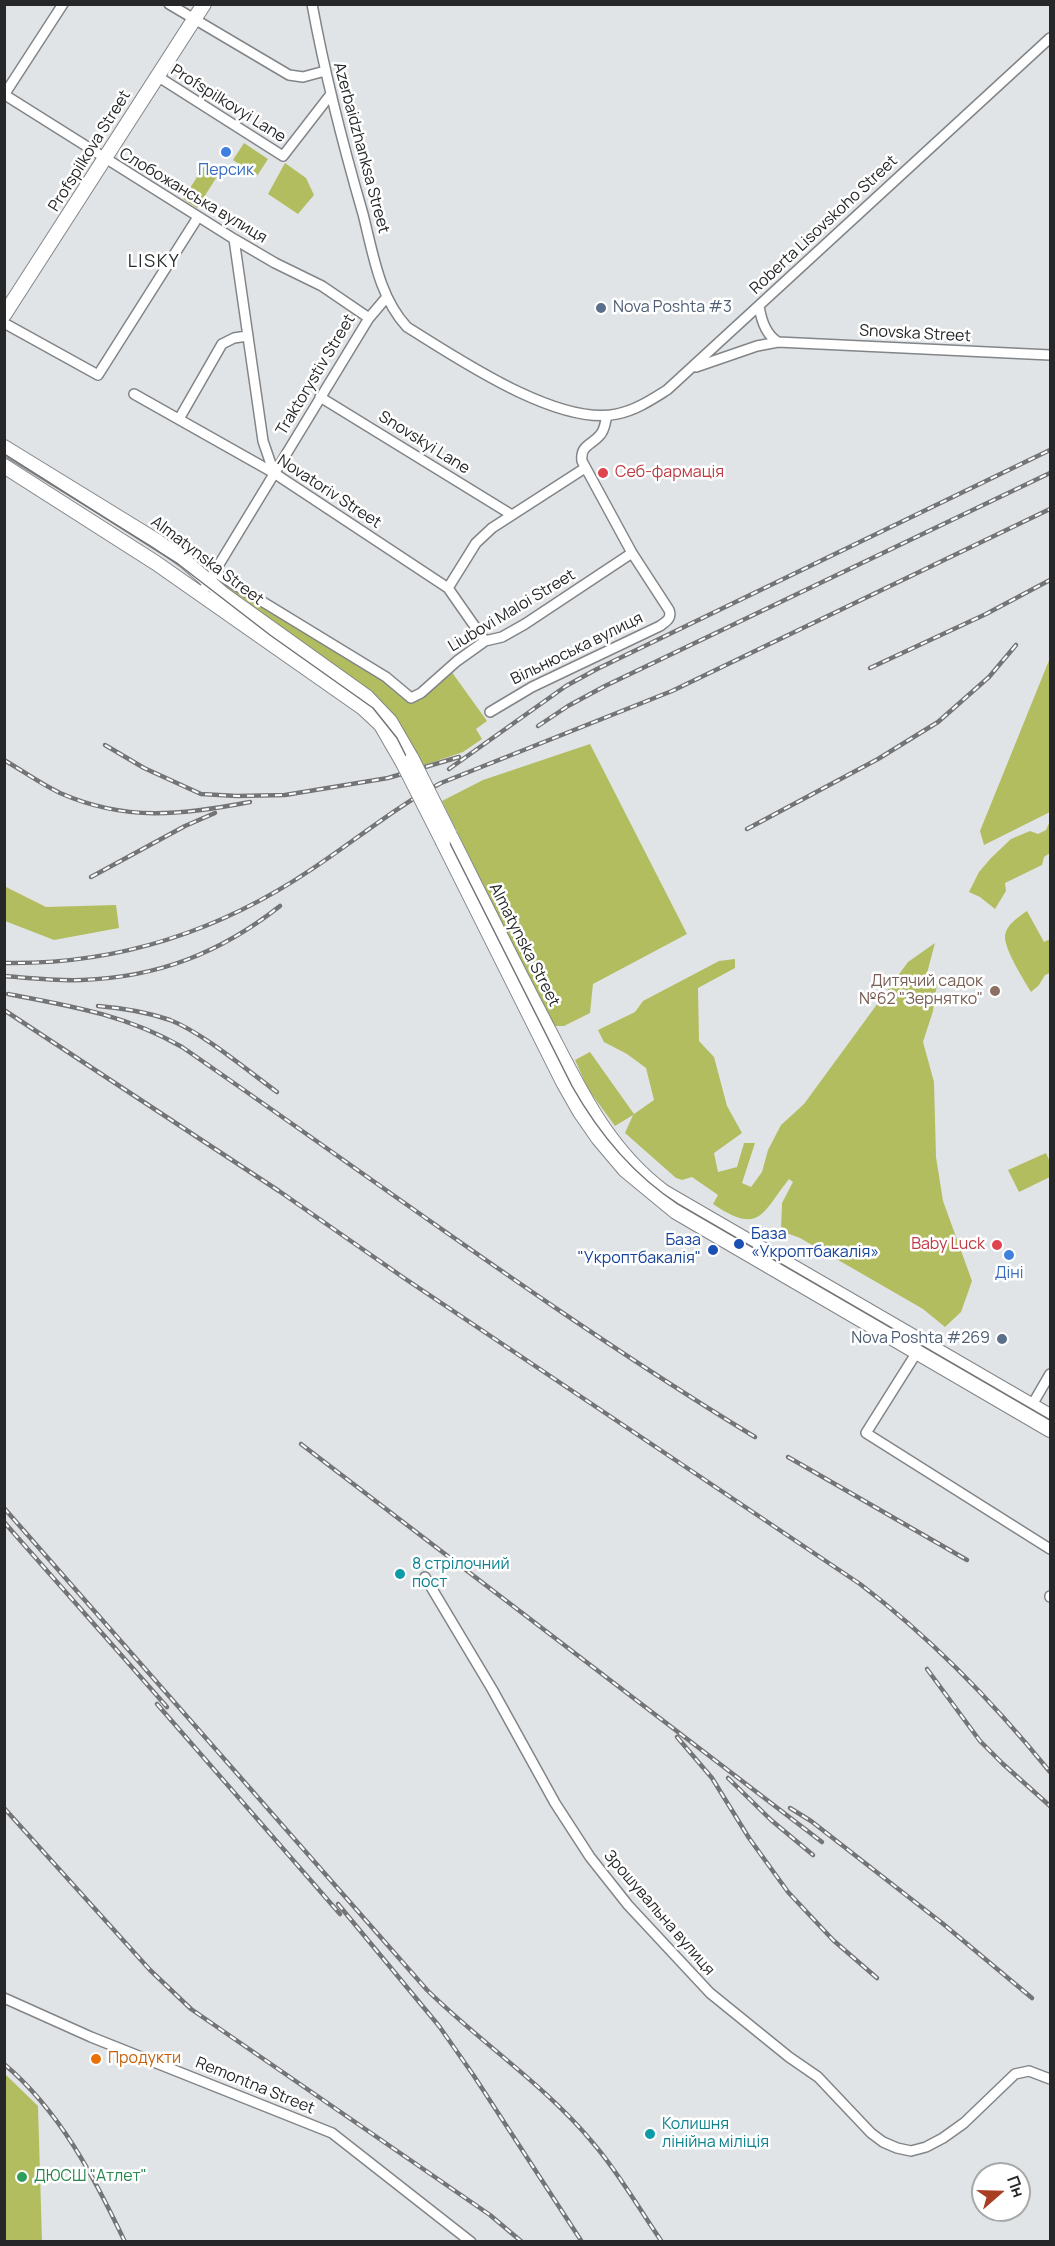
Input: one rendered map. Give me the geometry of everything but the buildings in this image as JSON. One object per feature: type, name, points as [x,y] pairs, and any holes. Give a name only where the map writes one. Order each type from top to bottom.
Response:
[{"type":"street","points":[[5,95],[63,4]]},
{"type":"street","points":[[169,4],[289,75],[298,77],[325,71]]},
{"type":"street","name":"Profspilkova Street","points":[[4,315],[204,4]]},
{"type":"street","name":"Azerbaidzhanksa Street","points":[[312,4],[325,71],[386,298]]},
{"type":"street","name":"Roberta Lisovskoho Street","points":[[607,416],[646,404],[667,390],[1050,38]]},
{"type":"street","name":"Profspilkovyi Lane","points":[[157,76],[283,156],[331,94]]},
{"type":"street","name":"Слобожанська вулиця","points":[[5,95],[198,217],[274,263],[322,286],[369,318]]},
{"type":"street","points":[[4,322],[98,375],[198,217]]},
{"type":"street","points":[[234,239],[263,441],[274,473]]},
{"type":"street","points":[[386,298],[395,314],[407,327],[531,399],[556,408],[607,416],[600,435],[585,446],[581,454],[585,468],[632,553]]},
{"type":"street","name":"Traktorystiv Street","points":[[201,594],[369,318],[386,298]]},
{"type":"street","points":[[759,306],[767,330],[778,342]]},
{"type":"street","points":[[179,418],[222,344],[234,338],[247,336]]},
{"type":"street","name":"Snovska Street","points":[[691,369],[757,346],[778,342],[1050,356]]},
{"type":"street","name":"Novatoriv Street","points":[[134,394],[274,473],[448,588],[485,641]]},
{"type":"street","name":"Snovskyi Lane","points":[[320,397],[512,515]]},
{"type":"street","name":"Almatynska Street","points":[[4,447],[157,541],[184,561],[386,677],[411,698]]},
{"type":"street","name":"Almatynska Street","points":[[4,466],[147,557],[363,708],[381,725],[408,761]]},
{"type":"street","points":[[448,588],[476,543],[492,528],[585,468]]},
{"type":"street","name":"Вільнюська вулиця","points":[[490,712],[532,687],[668,621],[669,610],[632,553]]},
{"type":"street","name":"Liubovi Maloi Street","points":[[411,698],[421,693],[457,661],[485,641],[502,637],[525,624],[632,553]]},
{"type":"street","name":"Almatynska Street","points":[[211,577],[223,594],[378,706],[400,735],[408,761],[562,1082],[598,1138],[625,1170],[676,1212],[1050,1430]]},
{"type":"street","name":"Almatynska Street","points":[[447,840],[572,1078],[599,1122],[638,1168],[664,1191],[1050,1416]]},
{"type":"street","points":[[917,1352],[866,1434],[1050,1549]]},
{"type":"street","points":[[1032,1406],[1050,1374]]},
{"type":"street","name":"Зрошувальна вулиця","points":[[424,1576],[492,1689],[555,1803],[590,1857],[628,1905],[710,1993],[789,2057],[818,2077],[871,2133],[897,2148],[911,2151],[926,2147],[964,2123],[1015,2074],[1029,2071],[1050,2079]]},
{"type":"street","name":"Remontna Street","points":[[4,1998],[91,2037],[332,2133],[471,2241]]},
{"type":"green space","points":[[244,143],[268,159],[257,176],[233,160]]},
{"type":"green space","points":[[206,163],[220,172],[197,208],[183,199]]},
{"type":"green space","points":[[285,163],[306,178],[314,195],[298,214],[268,194]]},
{"type":"green space","points":[[221,581],[388,684],[409,703],[417,701],[451,671],[487,721],[476,729],[482,739],[463,752],[419,767],[223,586]]},
{"type":"green space","points":[[1050,658],[1050,812],[984,845],[980,831]]},
{"type":"green space","points":[[590,744],[687,934],[593,984],[590,1013],[564,1026],[555,1026],[549,1019],[442,801],[483,780]]},
{"type":"green space","points":[[1050,821],[1050,853],[1044,857],[1042,865],[1005,883],[1006,891],[995,909],[980,897],[969,892],[979,872],[1011,839],[1030,831],[1038,834],[1046,830]]},
{"type":"green space","points":[[4,886],[46,907],[116,905],[119,928],[54,940],[5,921]]},
{"type":"green space","points":[[1027,911],[1044,942],[1050,939],[1050,973],[1045,975],[1031,992],[1011,956],[1005,936],[1010,925]]},
{"type":"green space","points":[[935,943],[926,977],[937,984],[933,1011],[923,1042],[934,1082],[936,1157],[943,1201],[972,1281],[961,1312],[945,1327],[923,1309],[800,1238],[781,1231],[782,1203],[793,1182],[789,1179],[765,1210],[751,1219],[729,1214],[713,1204],[718,1195],[692,1177],[682,1180],[676,1178],[625,1133],[633,1115],[615,1126],[588,1089],[575,1060],[590,1052],[634,1114],[654,1100],[646,1068],[627,1054],[604,1042],[598,1030],[635,1012],[643,1001],[719,961],[735,959],[735,968],[698,988],[699,1041],[714,1057],[727,1106],[742,1133],[714,1153],[718,1172],[737,1167],[744,1143],[755,1143],[742,1183],[751,1187],[762,1172],[768,1150],[781,1125],[804,1104],[908,962]]},
{"type":"green space","points":[[1046,1153],[1050,1162],[1050,1177],[1019,1192],[1008,1170]]},
{"type":"green space","name":"ДЮСШ \"Атлет\"","points":[[4,2073],[38,2106],[42,2241],[5,2241]]},
{"type":"tram line","points":[[4,454],[178,564],[270,635],[373,708],[397,738],[582,1104],[605,1137],[646,1180],[678,1204],[1050,1420]]},
{"type":"railway","points":[[449,769],[566,686],[597,669],[1050,450]]},
{"type":"railway","points":[[538,726],[605,686],[1050,473]]},
{"type":"railway","points":[[4,963],[86,958],[166,940],[204,927],[277,891],[408,802],[441,783],[672,691],[1050,509]]},
{"type":"railway","points":[[870,668],[986,614],[1050,580]]},
{"type":"railway","points":[[747,829],[878,759],[938,722],[989,677],[1016,645]]},
{"type":"railway","points":[[105,745],[144,768],[201,794],[237,796],[285,795],[388,778],[459,757]]},
{"type":"railway","points":[[4,760],[60,793],[84,802],[131,812],[177,813],[250,802]]},
{"type":"railway","points":[[91,877],[185,826],[215,813]]},
{"type":"railway","points":[[4,976],[82,980],[110,978],[163,968],[187,960],[235,937],[280,906]]},
{"type":"railway","points":[[8,994],[119,1019],[182,1047],[537,1295],[755,1437]]},
{"type":"railway","points":[[98,1006],[143,1013],[183,1026],[211,1043],[277,1092]]},
{"type":"railway","points":[[4,1010],[279,1191],[404,1278],[860,1584],[912,1626],[961,1672],[1050,1772]]},
{"type":"railway","points":[[301,1444],[822,1842]]},
{"type":"railway","points":[[788,1457],[967,1560]]},
{"type":"railway","points":[[4,1508],[427,1990],[534,2083],[593,2143],[612,2166],[662,2242]]},
{"type":"railway","points":[[4,1522],[167,1707]]},
{"type":"railway","points":[[927,1669],[980,1741],[1050,1806]]},
{"type":"railway","points":[[157,1704],[340,1914]]},
{"type":"railway","points":[[677,1737],[712,1778],[749,1838],[788,1892],[833,1940],[877,1978]]},
{"type":"railway","points":[[728,1778],[771,1820],[813,1855]]},
{"type":"railway","points":[[4,1808],[150,1970],[191,2009],[490,2215],[522,2242]]},
{"type":"railway","points":[[790,1808],[811,1821],[942,1923],[1032,1998]]},
{"type":"railway","points":[[338,1904],[439,2026],[582,2242]]},
{"type":"railway","points":[[4,2064],[42,2102],[74,2146],[125,2242]]},
{"type":"place","name":"Персик","points":[[226,152]]},
{"type":"place","name":"Nova Poshta #3","points":[[601,308]]},
{"type":"place","name":"Себ-фармація","points":[[603,473]]},
{"type":"place","name":"Дитячий садок №62 \"Зернятко\"","points":[[995,991]]},
{"type":"place","name":"База «Укроптбакалія»","points":[[739,1244]]},
{"type":"place","name":"Baby Luck","points":[[997,1245]]},
{"type":"place","name":"База \"Укроптбакалія\"","points":[[713,1250]]},
{"type":"place","name":"Діні","points":[[1009,1255]]},
{"type":"place","name":"Nova Poshta #269","points":[[1002,1339]]},
{"type":"place","name":"8 стрілочний пост","points":[[400,1574]]},
{"type":"place","name":"Продукти","points":[[96,2059]]},
{"type":"place","name":"Колишня лінійна міліція","points":[[650,2134]]},
{"type":"place","name":"ДЮСШ \"Атлет\"","points":[[22,2177]]},
{"type":"district","name":"LISKY","points":[[154,262]]}]
